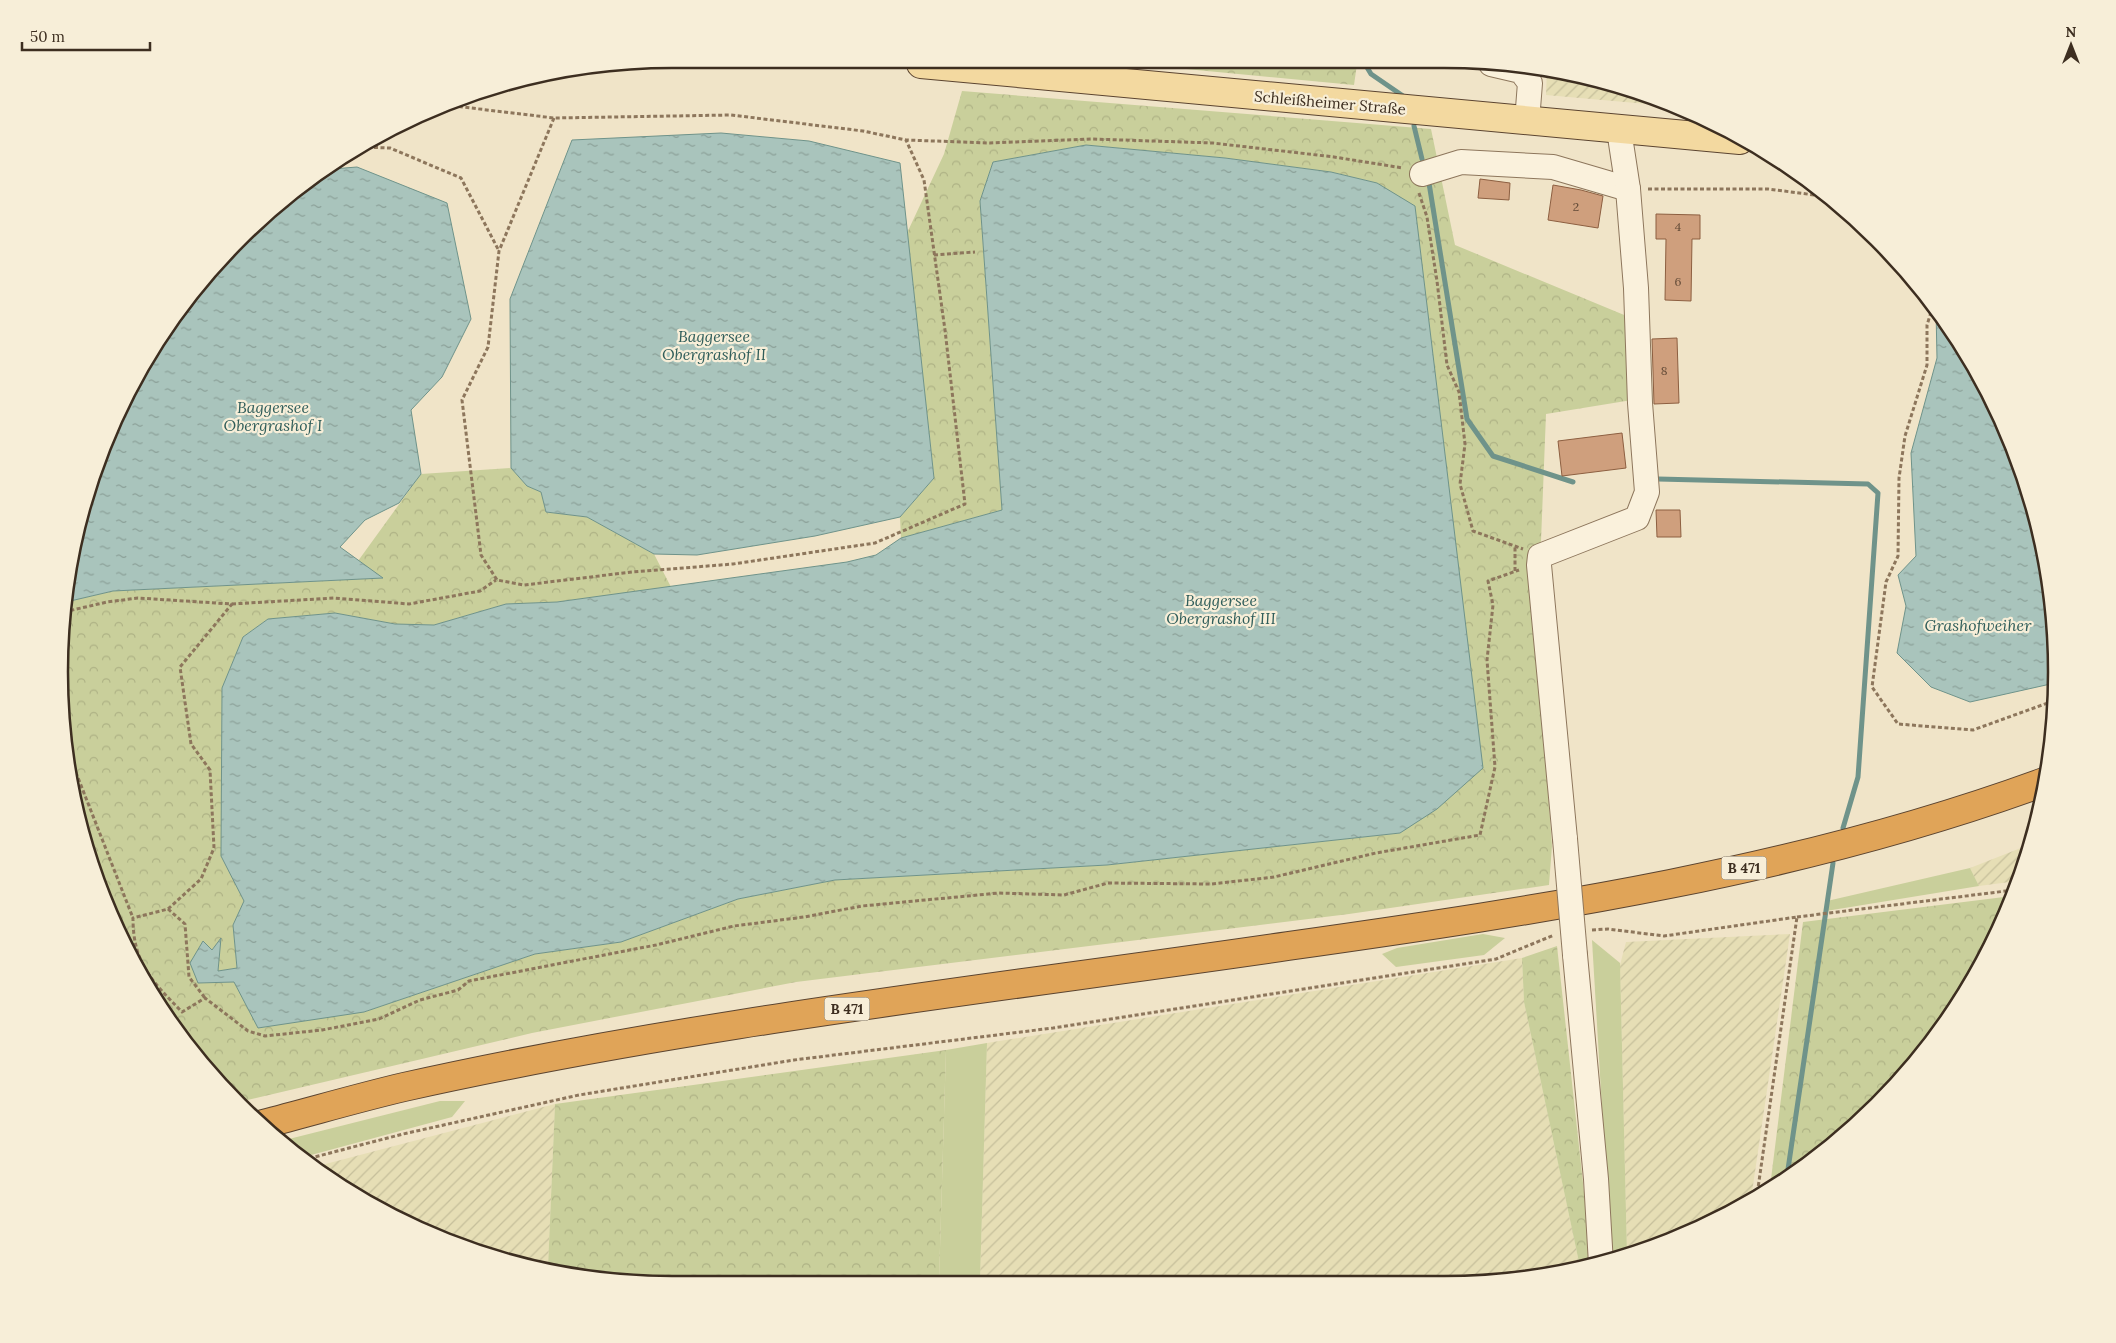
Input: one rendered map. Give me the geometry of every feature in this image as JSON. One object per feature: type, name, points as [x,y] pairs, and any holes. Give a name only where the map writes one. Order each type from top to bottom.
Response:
[{"type":"highway","name":"B 471","points":[[269,1122],[401,1088],[561,1055],[802,1016],[1373,934],[1647,888],[1882,835],[1974,807],[2038,784]]},
{"type":"main road","name":"Schleißheimer Straße","points":[[962,68],[1527,122],[1729,139]]},
{"type":"street","points":[[1522,73],[1530,83],[1527,122]]},
{"type":"street","points":[[1600,1255],[1596,1179],[1540,560],[1637,518],[1647,492],[1640,403],[1636,288],[1628,189],[1618,130]]},
{"type":"street","points":[[1413,177],[1461,162],[1553,167],[1628,189]]},
{"type":"path","points":[[458,107],[554,118],[731,116],[864,131],[906,140],[990,142],[1092,139],[1213,143],[1413,177],[1426,217],[1437,281],[1447,365],[1459,392],[1465,444],[1460,484],[1473,531],[1515,546],[1540,560]]},
{"type":"path","points":[[496,580],[481,555],[462,400],[488,347],[499,251],[554,118]]},
{"type":"path","points":[[71,610],[107,602],[138,598],[232,604],[334,598],[409,604],[480,591],[496,580],[524,585],[632,572],[733,564],[875,543],[965,504],[924,180],[906,140]]},
{"type":"path","points":[[370,147],[390,148],[461,178],[499,251]]},
{"type":"path","points":[[1628,189],[1768,189],[1816,195]]},
{"type":"path","points":[[934,254],[975,252]]},
{"type":"path","points":[[1931,313],[1927,324],[1927,365],[1905,436],[1899,478],[1898,556],[1886,582],[1872,687],[1898,724],[1974,730],[2047,703]]},
{"type":"path","points":[[1515,546],[1515,571]]},
{"type":"path","points":[[168,909],[185,924],[188,976],[205,998],[248,1031],[265,1036],[322,1030],[379,1019],[420,1000],[458,990],[469,981],[656,945],[734,926],[804,917],[862,906],[937,898],[999,893],[1064,895],[1108,883],[1212,884],[1274,877],[1376,853],[1480,835],[1495,767],[1487,660],[1493,605],[1488,581],[1540,560]]},
{"type":"path","points":[[133,918],[168,909],[201,879],[214,848],[210,770],[191,744],[180,667],[232,604]]},
{"type":"path","points":[[77,775],[133,918],[133,938],[143,965]]},
{"type":"path","points":[[1588,931],[1608,929],[1664,936],[2007,891]]},
{"type":"path","points":[[1758,1188],[1797,917]]},
{"type":"path","points":[[313,1157],[403,1134],[579,1095],[794,1060],[1053,1028],[1496,959],[1559,934]]},
{"type":"path","points":[[154,983],[182,1012],[205,998]]},
{"type":"shaded area","points":[[1547,77],[1601,88],[1651,104],[1546,95]]},
{"type":"shaded area","points":[[2022,848],[2010,882],[1979,886],[1970,868]]},
{"type":"shaded area","points":[[1790,934],[1752,1191],[1676,1230],[1627,1247],[1620,965],[1626,942]]},
{"type":"shaded area","points":[[1522,958],[1524,1002],[1579,1260],[1523,1270],[1444,1276],[980,1276],[987,1043]]},
{"type":"shaded area","points":[[555,1104],[548,1263],[515,1255],[440,1230],[369,1195],[323,1165]]},
{"type":"green space","points":[[1176,68],[1356,68],[1354,85]]},
{"type":"green space","points":[[962,91],[1431,129],[1455,245],[1629,317],[1632,400],[1546,414],[1541,541],[1532,564],[1552,846],[1549,885],[1349,914],[796,982],[532,1033],[246,1100],[217,1070],[192,1039],[148,974],[113,903],[100,866],[88,828],[73,750],[68,672],[72,601],[113,591],[382,578],[358,561],[421,474],[511,468],[527,486],[541,492],[546,512],[587,517],[654,554],[671,587],[557,602],[506,604],[434,625],[395,624],[335,613],[268,619],[243,637],[222,689],[221,856],[245,901],[233,925],[237,968],[218,971],[220,940],[212,950],[203,942],[198,983],[234,982],[364,1012],[535,954],[621,942],[738,899],[835,880],[1107,865],[1400,833],[1377,183],[1331,172],[1225,158],[1086,145],[993,162],[980,201],[1002,510],[901,538],[900,517],[934,478],[907,233],[944,154]]},
{"type":"green space","points":[[1970,868],[1979,886],[1826,911],[1827,901]]},
{"type":"green space","points":[[2005,897],[1968,974],[1924,1039],[1899,1070],[1843,1126],[1812,1151],[1771,1180],[1803,922]]},
{"type":"green space","points":[[1483,934],[1505,938],[1484,955],[1396,967],[1382,954],[1397,948]]},
{"type":"green space","points":[[1592,940],[1620,963],[1627,1247],[1611,1252]]},
{"type":"green space","points":[[1557,946],[1591,1257],[1579,1260],[1524,1002],[1522,958]]},
{"type":"green space","points":[[987,1043],[980,1276],[939,1276],[946,1050]]},
{"type":"green space","points":[[946,1050],[939,1276],[672,1276],[593,1270],[548,1263],[555,1104]]},
{"type":"green space","points":[[440,1101],[465,1101],[452,1117],[310,1155],[289,1139]]},
{"type":"water","name":"Baggersee Obergrashof II","points":[[721,133],[809,141],[900,163],[934,478],[900,517],[815,536],[697,555],[654,554],[587,517],[546,512],[541,492],[527,486],[511,468],[510,299],[572,140]]},
{"type":"water","name":"Baggersee Obergrashof III","points":[[1086,145],[1225,158],[1331,172],[1377,183],[1415,206],[1483,768],[1437,809],[1400,833],[1107,865],[835,880],[738,899],[621,942],[535,954],[364,1012],[258,1028],[234,982],[198,983],[190,963],[203,941],[212,950],[221,938],[218,971],[237,968],[233,925],[244,901],[221,856],[222,688],[243,637],[268,619],[335,613],[395,624],[434,625],[506,604],[557,602],[847,562],[876,555],[901,538],[1002,510],[980,201],[993,162]]},
{"type":"water","name":"Baggersee Obergrashof I","points":[[357,167],[447,203],[471,319],[442,377],[411,410],[421,474],[399,503],[365,520],[340,547],[383,578],[113,591],[72,601],[79,554],[88,515],[100,477],[113,440],[148,369],[192,304],[244,244],[273,217],[337,169]]},
{"type":"water","name":"Grashofweiher","points":[[1936,321],[1968,370],[2003,440],[2028,515],[2037,554],[2047,632],[2048,685],[1970,702],[1931,687],[1897,653],[1906,606],[1898,575],[1916,556],[1911,453],[1937,358]]},
{"type":"building","points":[[1480,179],[1510,183],[1509,200],[1478,198]]},
{"type":"building","points":[[1553,185],[1603,196],[1598,228],[1548,220]]},
{"type":"building","points":[[1656,214],[1700,215],[1700,239],[1692,239],[1691,301],[1665,300],[1666,239],[1656,239]]},
{"type":"building","points":[[1677,338],[1679,403],[1654,404],[1652,339]]},
{"type":"building","points":[[1622,433],[1626,468],[1562,476],[1558,441]]},
{"type":"building","points":[[1656,510],[1680,510],[1681,537],[1657,537]]},
{"type":"waterway","points":[[1367,68],[1371,74],[1406,98]]},
{"type":"waterway","points":[[1414,126],[1422,159]]},
{"type":"waterway","points":[[1429,183],[1467,419],[1493,456],[1573,482]]},
{"type":"waterway","points":[[1658,479],[1868,484],[1878,493],[1858,777],[1843,828]]},
{"type":"waterway","points":[[1788,1168],[1833,863]]}]
